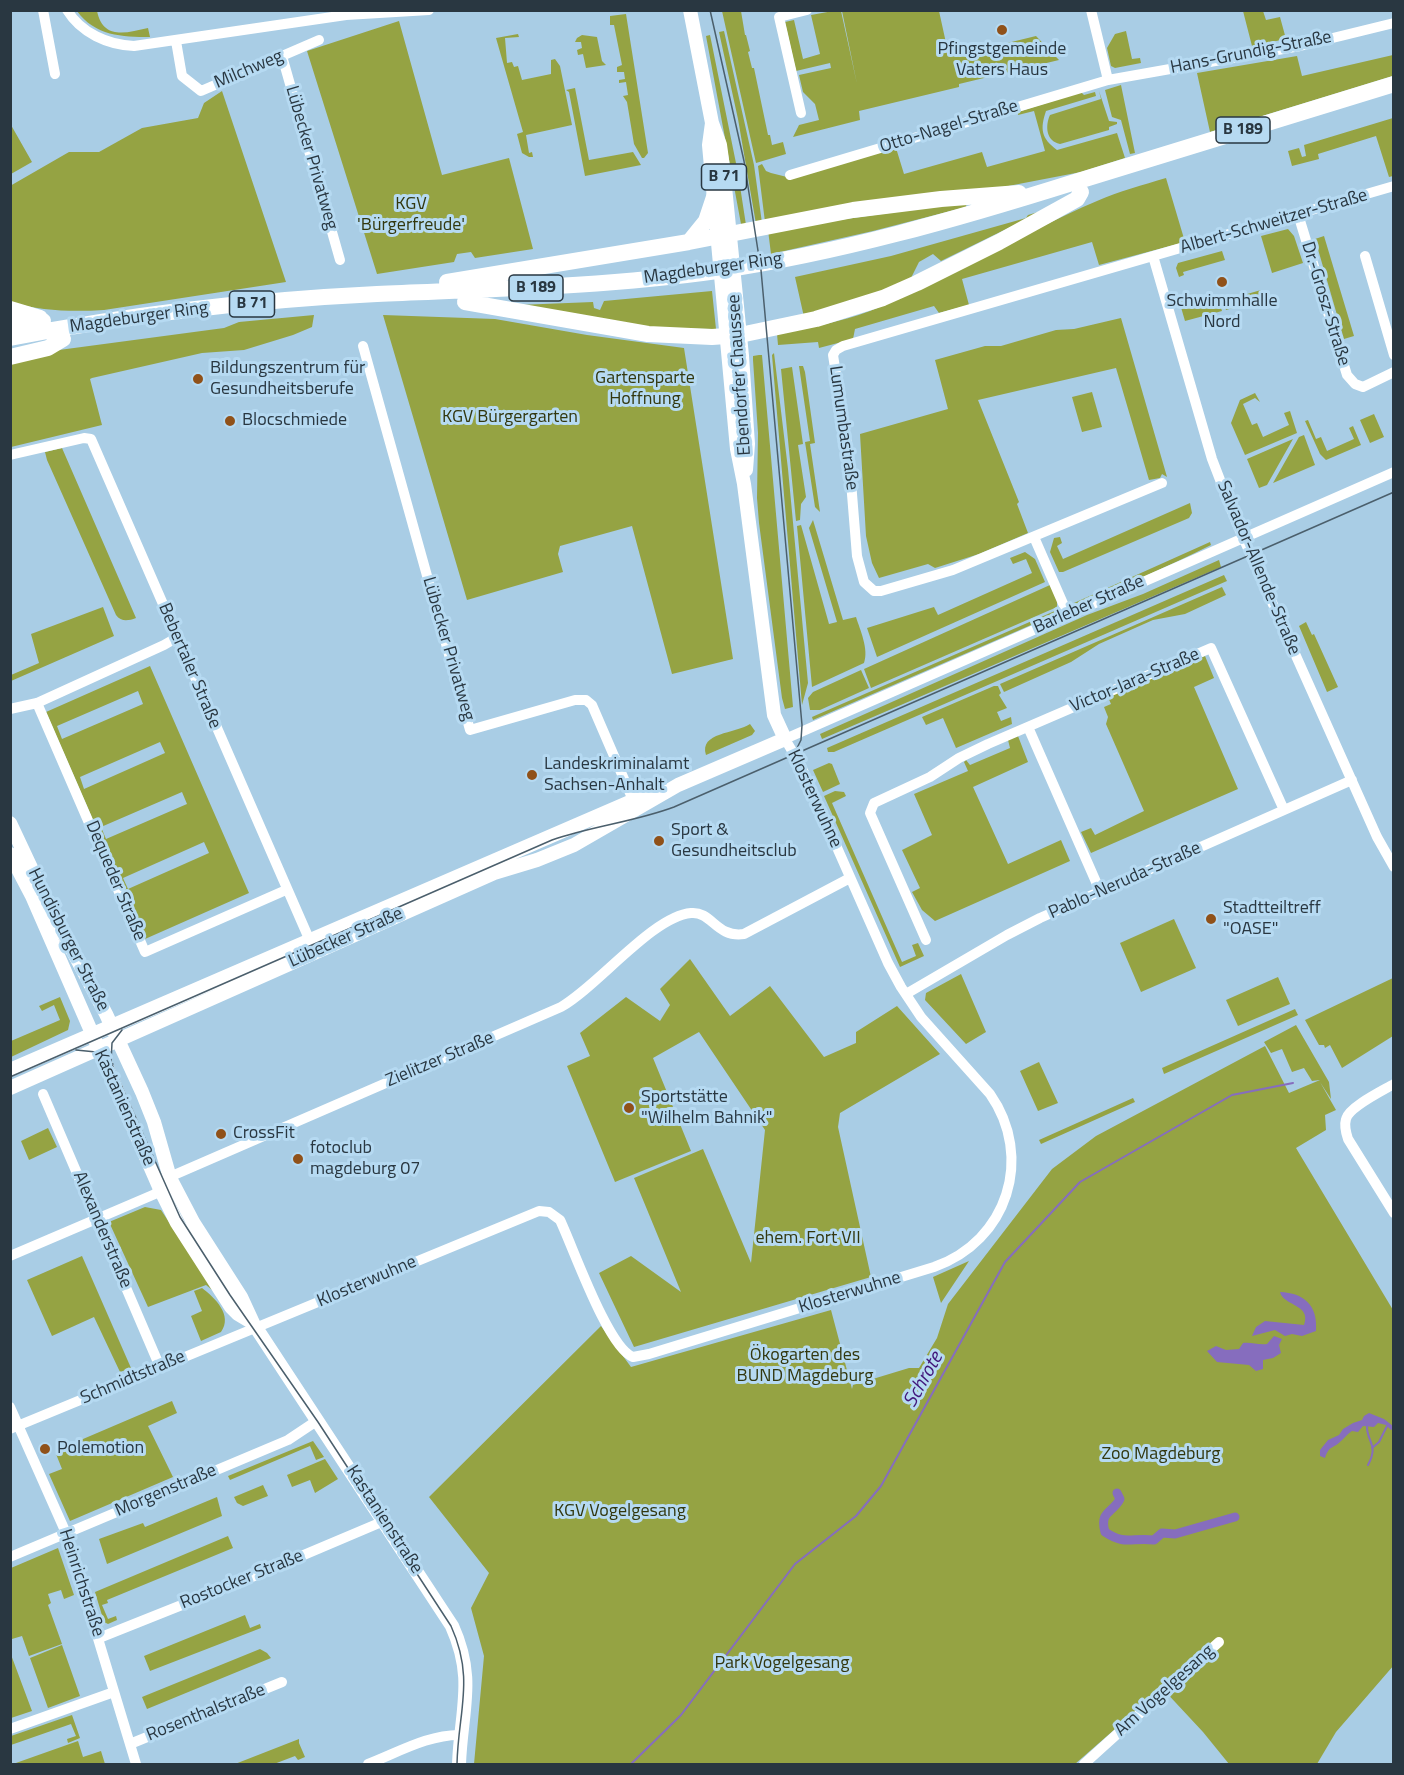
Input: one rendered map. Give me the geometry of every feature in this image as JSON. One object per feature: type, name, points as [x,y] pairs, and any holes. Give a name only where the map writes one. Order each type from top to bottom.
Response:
[{"type":"highway","name":"Magdeburger Ring","points":[[783,265],[923,228],[1394,84]]},
{"type":"highway","name":"Magdeburger Ring","points":[[10,349],[175,323],[329,307],[591,295],[783,265],[935,235],[1394,95]]},
{"type":"highway","points":[[689,242],[853,210],[995,194],[1025,192],[1036,194]]},
{"type":"highway","points":[[733,336],[823,318],[900,291],[999,242],[1077,199],[1081,192]]},
{"type":"highway","name":"B 71","points":[[376,294],[388,288],[493,276],[689,242],[705,221],[714,194]]},
{"type":"highway","name":"Magdeburger Ring","points":[[10,338],[128,318],[231,306],[376,294],[697,279]]},
{"type":"highway","name":"B 71","points":[[465,302],[648,334],[733,336]]},
{"type":"highway","points":[[10,309],[50,320]]},
{"type":"highway","points":[[10,326],[106,315],[128,318]]},
{"type":"highway","points":[[10,357],[48,348],[63,339]]},
{"type":"main road","name":"Ebendorfer Chaussee","points":[[690,10],[712,123],[720,145],[724,235],[733,336],[737,449],[744,484],[774,715],[785,739]]},
{"type":"main road","name":"Ebendorfer Chaussee","points":[[712,123],[709,145],[714,194],[724,235]]},
{"type":"main road","name":"Lübecker Straße","points":[[115,1032],[310,941],[633,800],[678,785],[785,739]]},
{"type":"main road","name":"Lübecker Straße","points":[[10,1070],[94,1041],[494,873],[537,860],[574,845],[678,785]]},
{"type":"main road","name":"Hundisburger Straße","points":[[10,823],[49,906],[115,1032]]},
{"type":"main road","name":"Hundisburger Straße","points":[[10,854],[32,896],[94,1041]]},
{"type":"main road","name":"Kastanienstraße","points":[[115,1032],[151,1113],[170,1178],[193,1222],[241,1297],[254,1325],[448,1618],[464,1660],[466,1682],[459,1764]]},
{"type":"main road","name":"Lübecker Straße","points":[[10,1088],[94,1041]]},
{"type":"main road","name":"Kastanienstraße","points":[[94,1041],[177,1223],[231,1307],[254,1325]]},
{"type":"street","points":[[43,10],[55,74]]},
{"type":"street","name":"Milchweg","points":[[67,10],[72,19],[89,32],[110,43],[126,46],[176,41],[345,13],[429,10]]},
{"type":"street","points":[[801,113],[779,17],[807,10]]},
{"type":"street","points":[[1091,10],[1108,80]]},
{"type":"street","name":"Hans-Grundig-Straße","points":[[1108,80],[1300,46],[1394,23]]},
{"type":"street","name":"Milchweg","points":[[176,41],[182,76],[201,91],[319,40]]},
{"type":"street","name":"Lübecker Privatweg","points":[[282,56],[340,260]]},
{"type":"street","name":"Otto-Nagel-Straße","points":[[790,175],[1108,80]]},
{"type":"street","name":"Albert-Schweitzer-Straße","points":[[1154,256],[1394,186]]},
{"type":"street","name":"Dr.-Grosz-Straße","points":[[1298,214],[1347,375],[1354,384],[1363,387],[1394,372]]},
{"type":"street","name":"Lumumbastraße","points":[[1154,256],[843,345],[833,355],[849,457],[856,548],[862,579],[867,587],[874,591],[936,575],[1162,483]]},
{"type":"street","name":"Salvador-Allende-Straße","points":[[1154,256],[1212,459],[1244,538],[1377,837],[1394,867]]},
{"type":"street","points":[[1365,256],[1394,355]]},
{"type":"street","name":"Lübecker Privatweg","points":[[363,346],[470,730],[575,700],[586,700],[592,705],[633,800]]},
{"type":"street","name":"Bebertaler Straße","points":[[10,455],[84,438],[91,439],[310,941]]},
{"type":"street","name":"Barleber Straße","points":[[785,739],[1394,472]]},
{"type":"street","points":[[1034,537],[1068,615]]},
{"type":"street","points":[[10,709],[37,702],[176,638]]},
{"type":"street","name":"Victor-Jara-Straße","points":[[926,940],[871,814],[871,807],[876,802],[930,777],[973,751],[1211,648],[1284,810]]},
{"type":"street","name":"Dequeder Straße","points":[[37,702],[145,952],[286,890]]},
{"type":"street","points":[[1028,727],[1100,891]]},
{"type":"street","name":"Klosterwuhne","points":[[254,1325],[542,1211],[552,1213],[560,1220],[607,1326],[622,1350],[633,1357],[950,1261],[980,1239],[999,1213],[1010,1184],[1011,1146],[1006,1124],[994,1101],[921,1017],[888,963],[801,766],[785,739]]},
{"type":"street","name":"Pablo-Neruda-Straße","points":[[906,994],[1015,930],[1352,780]]},
{"type":"street","name":"Zielitzer Straße","points":[[10,1256],[155,1194],[170,1178],[561,1007],[591,986],[650,933],[677,918],[698,913],[708,918],[725,933],[744,934],[850,878]]},
{"type":"street","points":[[1394,1084],[1351,1111],[1345,1125],[1348,1139],[1394,1213]]},
{"type":"street","name":"Alexanderstraße","points":[[43,1094],[160,1367]]},
{"type":"street","name":"Schmidtstraße","points":[[15,1428],[254,1325]]},
{"type":"street","name":"Heinrichstraße","points":[[10,1407],[15,1428],[66,1533],[136,1764]]},
{"type":"street","name":"Morgenstraße","points":[[10,1557],[288,1440],[318,1420]]},
{"type":"street","name":"Rostocker Straße","points":[[99,1638],[384,1521]]},
{"type":"street","name":"Am Vogelgesang","points":[[1084,1764],[1219,1642]]},
{"type":"street","name":"Rosenthalstraße","points":[[130,1744],[282,1682]]},
{"type":"street","points":[[10,1729],[114,1692]]},
{"type":"street","points":[[368,1764],[434,1738],[461,1735]]},
{"type":"green space","points":[[77,11],[97,11],[104,27],[116,32],[132,32],[148,28],[150,37],[119,35],[101,30],[92,26]]},
{"type":"green space","points":[[722,11],[741,11],[750,51],[748,52],[752,68],[754,68],[768,135],[770,135],[772,145],[783,142],[786,154],[756,163]]},
{"type":"green space","points":[[841,11],[857,84],[842,11],[939,11],[948,52],[990,42],[991,47],[1036,36],[1059,60],[859,111],[860,120],[793,137],[799,125],[819,120],[815,104],[803,92],[799,75],[831,68],[830,63],[796,71],[785,22],[794,20],[803,59],[820,54],[811,15]]},
{"type":"green space","points":[[1243,11],[1263,11],[1266,20],[1280,17],[1286,39],[1252,46]]},
{"type":"green space","points":[[626,14],[648,153],[644,158],[634,144],[627,102],[623,96],[628,95],[626,82],[619,83],[619,80],[625,79],[624,72],[617,72],[617,67],[622,65],[614,25],[610,25],[610,16]]},
{"type":"green space","name":"KGV 'Bürgerfreude'","points":[[399,21],[442,175],[509,158],[533,249],[475,258],[471,252],[457,254],[454,262],[377,274],[307,51]]},
{"type":"green space","points":[[724,31],[754,165],[762,223],[756,224],[738,119],[719,32]]},
{"type":"green space","points":[[1126,31],[1132,59],[1140,58],[1141,63],[1115,68],[1111,66],[1107,48],[1115,34]]},
{"type":"green space","points":[[518,34],[519,37],[505,38],[507,63],[512,62],[514,67],[518,66],[522,80],[551,74],[551,60],[555,59],[560,66],[572,125],[526,135],[529,153],[532,152],[533,157],[522,153],[517,134],[523,132],[496,38]]},
{"type":"green space","points":[[582,35],[597,37],[602,61],[606,65],[586,68],[583,54],[578,55],[577,50],[582,48],[581,42],[575,42]]},
{"type":"green space","points":[[710,35],[738,173],[746,225],[741,224],[706,36]]},
{"type":"green space","points":[[1393,55],[1393,76],[1210,132],[1197,73],[1297,56],[1302,76]]},
{"type":"green space","points":[[1121,85],[1135,153],[1130,154],[1121,120],[1112,117],[1105,90]]},
{"type":"green space","points":[[575,88],[589,160],[633,152],[641,165],[585,176],[569,92],[566,90]]},
{"type":"green space","points":[[222,91],[286,282],[104,310],[57,310],[10,302],[10,186],[69,152],[99,152],[142,128],[198,118],[204,103]]},
{"type":"green space","points":[[1099,91],[1109,121],[1117,122],[1117,124],[1109,127],[1109,130],[1060,144],[1052,140],[1047,128],[1050,115],[1101,99]]},
{"type":"green space","points":[[1081,92],[1084,95],[1095,92],[1096,96],[1046,111],[1043,123],[1045,137],[1057,150],[1117,133],[1125,158],[1081,172],[1003,187],[765,222],[758,166],[762,164],[766,171],[791,178],[896,148],[904,174],[982,152],[987,167],[1045,151],[1034,111],[1018,115],[1018,112]]},
{"type":"green space","points":[[1393,118],[1393,176],[1389,177],[1376,136],[1318,154],[1319,159],[1292,166],[1288,151],[1299,148],[1302,157],[1306,156],[1304,145]]},
{"type":"green space","points":[[11,125],[32,162],[10,174]]},
{"type":"green space","points":[[1166,178],[1185,242],[1099,265],[1092,242],[962,279],[969,305],[939,313],[934,306],[855,329],[853,339],[819,348],[818,342],[778,345],[777,334],[836,322],[870,311],[928,285],[1068,214],[1114,194]]},
{"type":"green space","points":[[967,202],[966,207],[771,254],[768,230]]},
{"type":"green space","points":[[1045,210],[941,261],[933,254],[919,262],[909,282],[804,317],[795,277],[891,256],[1026,218],[1028,215]]},
{"type":"green space","points":[[1288,229],[1294,236],[1303,263],[1272,273],[1261,236]]},
{"type":"green space","points":[[1324,236],[1354,336],[1344,339],[1315,239]]},
{"type":"green space","points":[[1222,251],[1225,260],[1183,272],[1184,275],[1179,277],[1176,268],[1178,263]]},
{"type":"green space","points":[[1261,290],[1264,299],[1226,310],[1223,301]]},
{"type":"green space","points":[[712,291],[716,329],[641,328],[518,305],[593,302],[594,308],[600,310],[604,301]]},
{"type":"green space","points":[[1189,293],[1190,298],[1197,296],[1201,307],[1219,302],[1222,311],[1185,321],[1178,297]]},
{"type":"green space","points":[[314,315],[312,327],[244,350],[202,353],[92,378],[90,379],[102,425],[11,447],[10,362],[44,352],[224,328],[239,322]]},
{"type":"green space","name":"KGV Bürgergarten","points":[[383,315],[495,319],[587,335],[684,348],[733,659],[672,674],[632,526],[560,546],[558,554],[563,572],[467,600]]},
{"type":"green space","points":[[1121,318],[1167,477],[1162,474],[1160,478],[1149,480],[1116,368],[978,400],[1019,502],[1017,504],[1028,533],[979,554],[935,568],[928,564],[879,578],[872,563],[866,536],[860,434],[948,409],[935,360],[985,346],[1001,346],[1056,330],[1074,329]]},
{"type":"green space","points":[[774,353],[788,469],[808,683],[802,705],[772,355]]},
{"type":"green space","points":[[762,355],[793,707],[785,709],[757,498],[758,433],[753,356]]},
{"type":"green space","points":[[799,366],[803,366],[805,372],[815,443],[810,444],[820,512],[815,507],[805,442],[810,441]]},
{"type":"green space","points":[[792,367],[803,444],[798,445],[806,497],[801,504],[800,520],[796,521],[781,369]]},
{"type":"green space","points":[[1092,392],[1102,427],[1082,432],[1072,397]]},
{"type":"green space","points":[[1255,393],[1260,402],[1255,398],[1243,404],[1252,425],[1257,423],[1263,437],[1289,425],[1284,413],[1290,411],[1297,433],[1245,455],[1231,423],[1240,400]]},
{"type":"green space","points":[[1374,414],[1384,437],[1370,443],[1360,420]]},
{"type":"green space","points":[[1308,420],[1316,439],[1321,437],[1327,451],[1354,439],[1349,428],[1353,426],[1361,445],[1326,460],[1320,454],[1305,421]]},
{"type":"green space","points":[[1304,435],[1315,465],[1273,483],[1299,437]]},
{"type":"green space","points":[[1293,439],[1267,485],[1259,488],[1247,459]]},
{"type":"green space","points":[[62,448],[136,618],[125,620],[116,615],[47,460],[45,452]]},
{"type":"green space","points":[[1190,503],[1192,513],[1189,518],[1063,572],[1059,572],[1050,552],[1054,538],[1060,537],[1062,543],[1057,546],[1063,559]]},
{"type":"green space","points":[[813,520],[843,620],[856,617],[863,640],[865,658],[864,663],[812,687],[797,526],[801,525],[829,624],[837,622],[809,528]]},
{"type":"green space","points":[[1210,542],[1211,545],[1162,568],[1080,604],[1074,603]]},
{"type":"green space","points":[[1025,552],[1035,559],[1045,582],[877,657],[867,628],[934,607],[938,615],[1032,573],[1026,559],[1013,564],[1010,558]]},
{"type":"green space","points":[[1219,560],[1221,567],[822,739],[820,734],[1087,615],[1143,594]]},
{"type":"green space","points":[[1224,575],[1227,581],[834,752],[828,752],[827,748]]},
{"type":"green space","points":[[1050,585],[1057,600],[1057,607],[871,688],[864,669]]},
{"type":"green space","points":[[1222,587],[1226,595],[1185,614],[1153,620],[1099,644],[1071,662],[1004,692],[1000,684]]},
{"type":"green space","points":[[103,607],[114,636],[11,681],[11,675],[39,663],[31,634]]},
{"type":"green space","points":[[1057,610],[1054,615],[813,720],[812,717]]},
{"type":"green space","points":[[1306,622],[1312,635],[1314,634],[1338,687],[1327,692],[1299,626]]},
{"type":"green space","points":[[1205,656],[1214,678],[1194,687],[1238,789],[1091,853],[1081,832],[1091,828],[1095,835],[1144,811],[1106,724],[1108,717],[1104,707],[1111,704],[1107,695]]},
{"type":"green space","points":[[150,666],[249,893],[145,939],[46,712]],"holes":[[[138,691],[143,704],[62,739],[57,726]],[[160,742],[165,753],[84,789],[80,777]],[[182,792],[187,804],[106,839],[101,827]],[[204,842],[209,853],[128,889],[123,878]]]},
{"type":"green space","points":[[861,670],[869,688],[820,710],[810,710],[808,698],[813,692]]},
{"type":"green space","points":[[998,686],[1001,693],[999,695],[1007,708],[997,712],[1001,721],[1011,717],[1012,724],[956,748],[943,718],[926,725],[922,717]]},
{"type":"green space","points":[[750,724],[755,731],[752,735],[706,755],[705,747],[713,738]]},
{"type":"green space","points":[[1018,736],[1028,762],[973,787],[1008,864],[1061,840],[1070,861],[935,921],[922,910],[912,892],[920,888],[902,850],[932,835],[914,794],[968,771],[964,762],[966,760],[970,765],[1010,748],[1008,740]]},
{"type":"green space","points":[[829,763],[832,764],[840,784],[823,792],[813,770]]},
{"type":"green space","points":[[835,791],[844,792],[846,796],[832,803],[902,962],[916,956],[912,945],[918,943],[924,956],[900,967],[824,796]]},
{"type":"green space","points":[[1174,919],[1196,968],[1141,992],[1120,943]]},
{"type":"green space","name":"ehem. Fort VII","points":[[690,959],[730,1016],[770,986],[824,1057],[856,1043],[856,1032],[897,1006],[940,1054],[840,1113],[838,1127],[871,1277],[634,1347],[599,1273],[631,1256],[681,1292],[634,1178],[703,1149],[751,1263],[765,1130],[699,1032],[653,1058],[691,1151],[615,1182],[567,1066],[590,1056],[580,1033],[626,997],[660,1021],[670,1005],[660,989]]},
{"type":"green space","points":[[961,974],[986,1032],[966,1044],[925,1000],[926,993]]},
{"type":"green space","points":[[1278,977],[1290,1004],[1238,1026],[1226,1000]]},
{"type":"green space","points":[[1393,978],[1393,1036],[1342,1068],[1330,1045],[1325,1048],[1324,1045],[1319,1045],[1305,1020]]},
{"type":"green space","points":[[60,997],[70,1021],[68,1030],[11,1057],[11,1041],[60,1020],[54,1005],[42,1011],[39,1006]]},
{"type":"green space","points":[[1295,1009],[1298,1015],[1164,1074],[1162,1068]]},
{"type":"green space","name":"Zoo Magdeburg","points":[[1296,1025],[1329,1082],[1331,1099],[1320,1082],[1336,1110],[1325,1115],[1326,1130],[1296,1148],[1393,1310],[1394,1665],[1336,1732],[1317,1764],[1229,1764],[1162,1688],[1075,1764],[474,1764],[484,1656],[471,1608],[489,1573],[429,1497],[601,1326],[631,1367],[831,1310],[852,1389],[853,1385],[909,1368],[919,1368],[937,1338],[948,1304],[1052,1169],[1096,1136],[1265,1046],[1289,1093],[1320,1080],[1312,1081],[1304,1068],[1292,1072],[1282,1049],[1271,1053],[1264,1042]]},
{"type":"green space","points":[[1039,1062],[1058,1103],[1038,1111],[1020,1071]]},
{"type":"green space","points":[[1133,1098],[1135,1102],[1041,1144],[1039,1140]]},
{"type":"green space","points":[[48,1128],[57,1147],[29,1160],[21,1141]]},
{"type":"green space","points":[[145,1207],[161,1210],[216,1293],[206,1285],[148,1307],[109,1222]]},
{"type":"green space","points":[[82,1256],[131,1368],[120,1372],[94,1317],[52,1336],[27,1280]]},
{"type":"green space","points":[[969,1261],[941,1303],[933,1277]]},
{"type":"green space","points":[[202,1288],[221,1307],[225,1319],[221,1332],[201,1341],[191,1316],[202,1311],[194,1291]]},
{"type":"green space","points":[[172,1401],[177,1413],[148,1426],[173,1477],[70,1521],[49,1474],[62,1469],[56,1454],[77,1445],[76,1442]]},
{"type":"green space","points":[[313,1441],[324,1457],[316,1460],[310,1446],[230,1480],[228,1476]]},
{"type":"green space","points":[[325,1459],[338,1479],[315,1493],[310,1480],[292,1487],[287,1475]]},
{"type":"green space","points":[[263,1485],[268,1496],[243,1506],[237,1503],[234,1497]]},
{"type":"green space","points":[[217,1497],[222,1516],[107,1564],[99,1539],[143,1523],[145,1527]]},
{"type":"green space","points":[[228,1536],[233,1548],[107,1600],[108,1603],[102,1605],[108,1619],[116,1616],[117,1620],[108,1624],[104,1622],[95,1592]]},
{"type":"green space","points":[[58,1548],[74,1595],[64,1599],[61,1590],[48,1594],[51,1603],[48,1605],[62,1644],[29,1656],[22,1636],[12,1639],[11,1568]]},
{"type":"green space","points":[[245,1615],[250,1628],[260,1624],[261,1628],[150,1671],[144,1656]]},
{"type":"green space","points":[[62,1645],[80,1696],[48,1708],[30,1658]]},
{"type":"green space","points":[[260,1649],[271,1658],[147,1709],[142,1697]]},
{"type":"green space","points":[[10,1652],[32,1711],[11,1718],[10,1718]]},
{"type":"green space","points":[[72,1715],[80,1738],[68,1743],[67,1739],[76,1736],[71,1724],[11,1745],[11,1736]]},
{"type":"green space","points":[[299,1739],[305,1757],[298,1760],[295,1756],[274,1764],[235,1764]]},
{"type":"green space","points":[[78,1741],[83,1757],[101,1751],[105,1764],[13,1764]]},
{"type":"shaded area","points":[[1280,1292],[1296,1295],[1308,1302],[1315,1314],[1316,1331],[1302,1336],[1292,1334],[1285,1336],[1275,1330],[1252,1336],[1256,1327],[1265,1321],[1304,1325],[1304,1313],[1282,1297]]},
{"type":"shaded area","points":[[1274,1336],[1282,1339],[1279,1345],[1281,1353],[1263,1360],[1263,1369],[1256,1371],[1249,1365],[1217,1362],[1207,1351],[1216,1346],[1226,1350],[1239,1349],[1243,1343],[1267,1344]]},
{"type":"shaded area","points":[[1369,1413],[1384,1419],[1393,1426],[1393,1429],[1378,1423],[1374,1427],[1363,1426],[1358,1432],[1350,1432],[1330,1449],[1325,1458],[1320,1456],[1320,1450],[1328,1440],[1339,1435],[1343,1429],[1353,1423],[1362,1420]]},
{"type":"waterway","name":"Schrote","points":[[631,1764],[681,1715],[795,1564],[856,1516],[881,1486],[1005,1262],[1080,1182],[1232,1095],[1293,1083]]},
{"type":"waterway","points":[[1372,1448],[1379,1442],[1387,1426]]},
{"type":"waterway","points":[[1367,1427],[1373,1448],[1368,1465]]},
{"type":"waterway","points":[[1117,1493],[1120,1499],[1105,1516],[1104,1525],[1105,1532],[1118,1539],[1154,1540],[1162,1533],[1175,1534],[1235,1517]]},
{"type":"tram line","points":[[710,10],[744,161],[761,270],[802,725],[801,740],[793,756]]},
{"type":"tram line","points":[[10,1077],[552,840],[644,817],[674,807],[1394,492]]},
{"type":"tram line","points":[[122,1030],[112,1043],[111,1062],[180,1217],[230,1295],[318,1422],[451,1626],[458,1645],[464,1679],[457,1764]]},
{"type":"tram line","points":[[76,1050],[96,1052],[113,1064]]},
{"type":"place","name":"Pfingstgemeinde Vaters Haus","points":[[1002,30]]},
{"type":"place","name":"Schwimmhalle Nord","points":[[1222,282]]},
{"type":"place","name":"Bildungszentrum für Gesundheitsberufe","points":[[198,379]]},
{"type":"place","name":"Blocschmiede","points":[[230,421]]},
{"type":"place","name":"Landeskriminalamt Sachsen-Anhalt","points":[[532,775]]},
{"type":"place","name":"Sport & Gesundheitsclub","points":[[659,841]]},
{"type":"place","name":"Stadtteiltreff \"OASE\"","points":[[1211,919]]},
{"type":"place","name":"Sportstätte \"Wilhelm Bahnik\"","points":[[629,1108]]},
{"type":"place","name":"CrossFit","points":[[221,1134]]},
{"type":"place","name":"fotoclub magdeburg 07","points":[[298,1159]]},
{"type":"place","name":"Polemotion","points":[[45,1449]]},
{"type":"park label","name":"Gartensparte Hoffnung","points":[[645,389]]},
{"type":"park label","name":"Ökogarten des BUND Magdeburg","points":[[805,1366]]},
{"type":"park label","name":"KGV Vogelgesang","points":[[620,1512]]},
{"type":"park label","name":"Park Vogelgesang","points":[[782,1664]]}]
